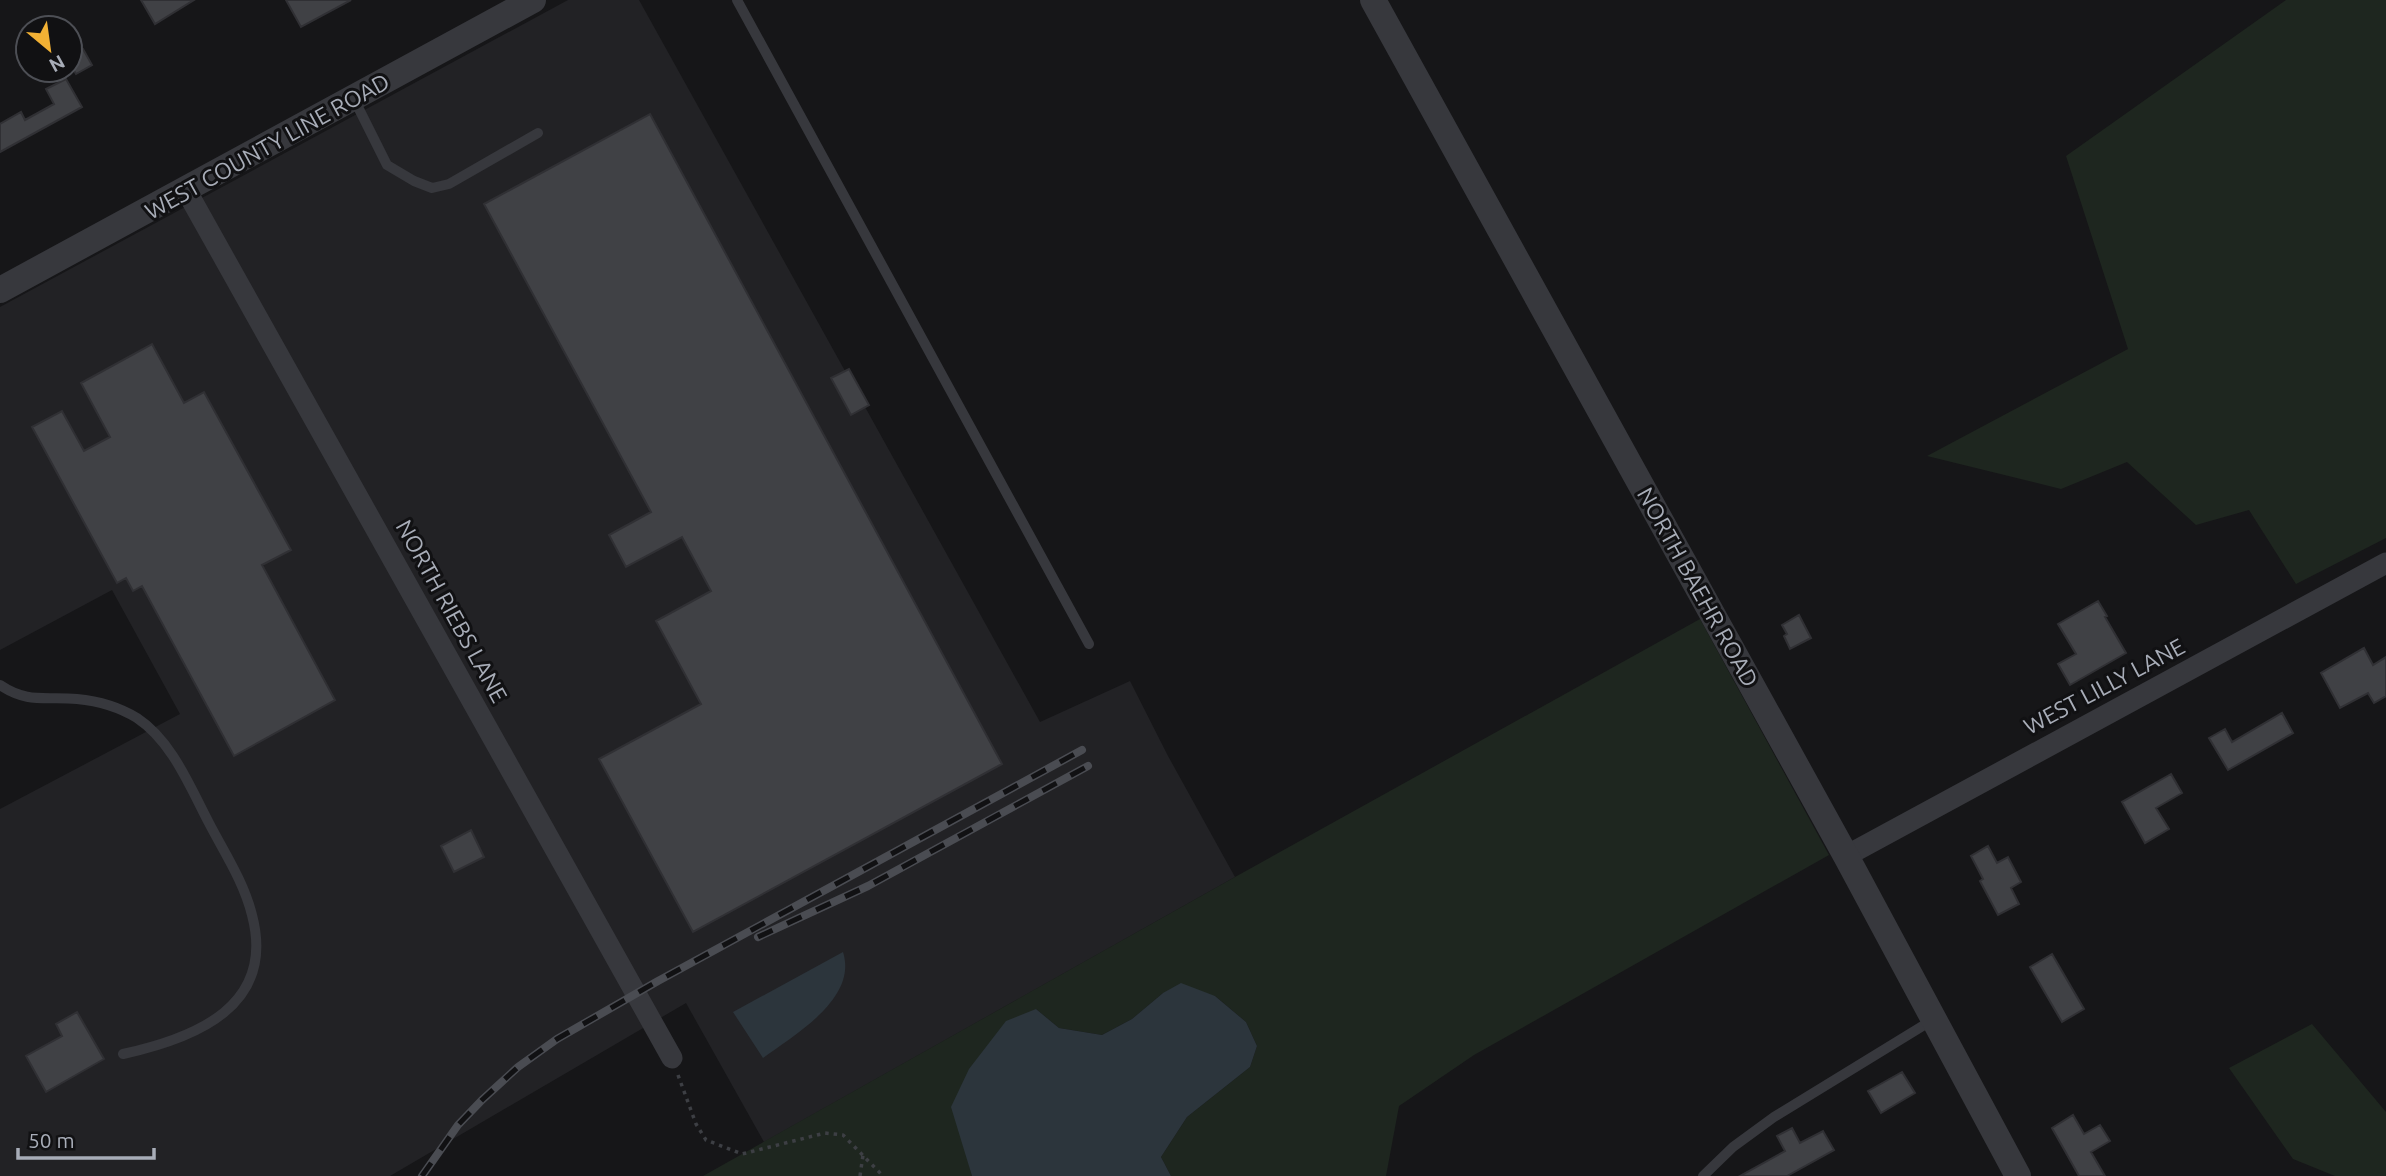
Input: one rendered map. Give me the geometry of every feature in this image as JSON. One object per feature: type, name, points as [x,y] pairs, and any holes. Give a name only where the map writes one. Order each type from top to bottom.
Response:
[{"type":"street","name":"WEST COUNTY LINE ROAD","points":[[0,290],[533,0]]},
{"type":"street","name":"NORTH BAEHR ROAD","points":[[1373,0],[1846,856],[2018,1176]]},
{"type":"street","name":"NORTH RIEBS LANE","points":[[186,190],[672,1058]]},
{"type":"street","name":"WEST LILLY LANE","points":[[1846,856],[2386,563]]},
{"type":"lane","points":[[737,0],[1089,644]]},
{"type":"lane","points":[[354,99],[387,165],[432,188],[449,184],[538,133]]},
{"type":"lane","points":[[0,685],[18,696],[33,699],[76,699],[104,704],[122,710],[147,726],[165,745],[191,789],[240,882],[252,914],[257,946],[256,961],[251,977],[237,1000],[217,1018],[189,1035],[123,1054]]},
{"type":"lane","points":[[1703,1176],[1733,1147],[1774,1117],[1934,1019]]},
{"type":"path","points":[[672,1058],[696,1124],[706,1140],[742,1154],[825,1133],[843,1135],[883,1176]]},
{"type":"path","points":[[860,1176],[863,1154]]},
{"type":"shaded area","points":[[568,0],[639,0],[1040,722],[1130,681],[1235,877],[764,1142],[686,1003],[390,1176],[0,1176],[0,809],[180,714],[112,590],[0,650],[0,307]]},
{"type":"shaded area","points":[[2286,0],[2386,0],[2386,538],[2296,584],[2249,510],[2196,525],[2127,462],[2061,489],[1927,456],[2128,349],[2066,156]]},
{"type":"shaded area","points":[[1700,619],[1829,855],[1474,1055],[1399,1106],[1386,1176],[1171,1176],[1161,1157],[1187,1117],[1250,1067],[1257,1046],[1246,1022],[1215,996],[1163,993],[1132,1019],[1102,1035],[1059,1028],[1036,1009],[964,1146],[972,1176],[703,1176],[1235,877]]},
{"type":"shaded area","points":[[843,952],[845,969],[841,985],[832,1000],[806,1027],[763,1058],[733,1012]]},
{"type":"shaded area","points":[[1181,983],[1215,996],[1246,1022],[1257,1046],[1250,1067],[1187,1117],[1161,1157],[1171,1176],[972,1176],[951,1107],[969,1069],[1006,1021],[1036,1009],[1059,1028],[1102,1035],[1132,1019],[1163,993]]},
{"type":"shaded area","points":[[2312,1024],[2386,1112],[2386,1176],[2335,1176],[2293,1159],[2229,1068]]},
{"type":"building","points":[[141,0],[194,0],[155,24]]},
{"type":"building","points":[[286,0],[351,0],[301,27]]},
{"type":"building","points":[[84,51],[92,65],[84,70]]},
{"type":"building","points":[[56,84],[69,84],[82,107],[0,152],[0,124],[21,112],[25,120],[54,104],[46,89]]},
{"type":"building","points":[[650,114],[1002,764],[693,932],[599,759],[701,704],[656,621],[711,591],[682,537],[626,567],[609,535],[651,512],[484,204]]},
{"type":"building","points":[[152,344],[184,403],[204,392],[291,550],[262,565],[335,700],[234,756],[142,586],[133,591],[126,578],[117,583],[32,427],[62,411],[84,451],[110,437],[81,383]]},
{"type":"building","points":[[849,369],[869,405],[851,415],[831,378]]},
{"type":"building","points":[[2098,601],[2126,653],[2070,685],[2058,664],[2076,654],[2058,624]]},
{"type":"building","points":[[1799,615],[1811,638],[1790,649],[1782,625]]},
{"type":"building","points":[[2364,648],[2373,665],[2386,657],[2386,696],[2374,703],[2368,693],[2340,708],[2321,673]]},
{"type":"building","points":[[2282,713],[2293,733],[2228,770],[2209,738],[2225,729],[2232,742]]},
{"type":"building","points":[[2171,774],[2182,793],[2156,808],[2169,829],[2145,843],[2122,802]]},
{"type":"building","points":[[471,830],[484,857],[454,872],[441,846]]},
{"type":"building","points":[[1988,846],[1997,863],[2008,857],[2021,882],[2011,888],[2019,904],[1998,915],[1980,881],[1983,879],[1971,856]]},
{"type":"building","points":[[2052,954],[2084,1009],[2062,1022],[2030,967]]},
{"type":"building","points":[[77,1012],[104,1059],[46,1092],[26,1056],[62,1036],[56,1024]]},
{"type":"building","points":[[1902,1072],[1915,1093],[1881,1113],[1868,1091]]},
{"type":"building","points":[[2073,1115],[2084,1134],[2100,1125],[2110,1141],[2091,1152],[2105,1176],[2079,1176],[2052,1128]]},
{"type":"building","points":[[1792,1128],[1800,1143],[1823,1131],[1834,1150],[1787,1176],[1740,1176],[1785,1151],[1777,1136]]},
{"type":"railway","points":[[422,1176],[458,1125],[482,1100],[518,1067],[557,1039],[658,981],[1082,750]]},
{"type":"railway","points":[[758,937],[868,886],[1088,766]]}]
